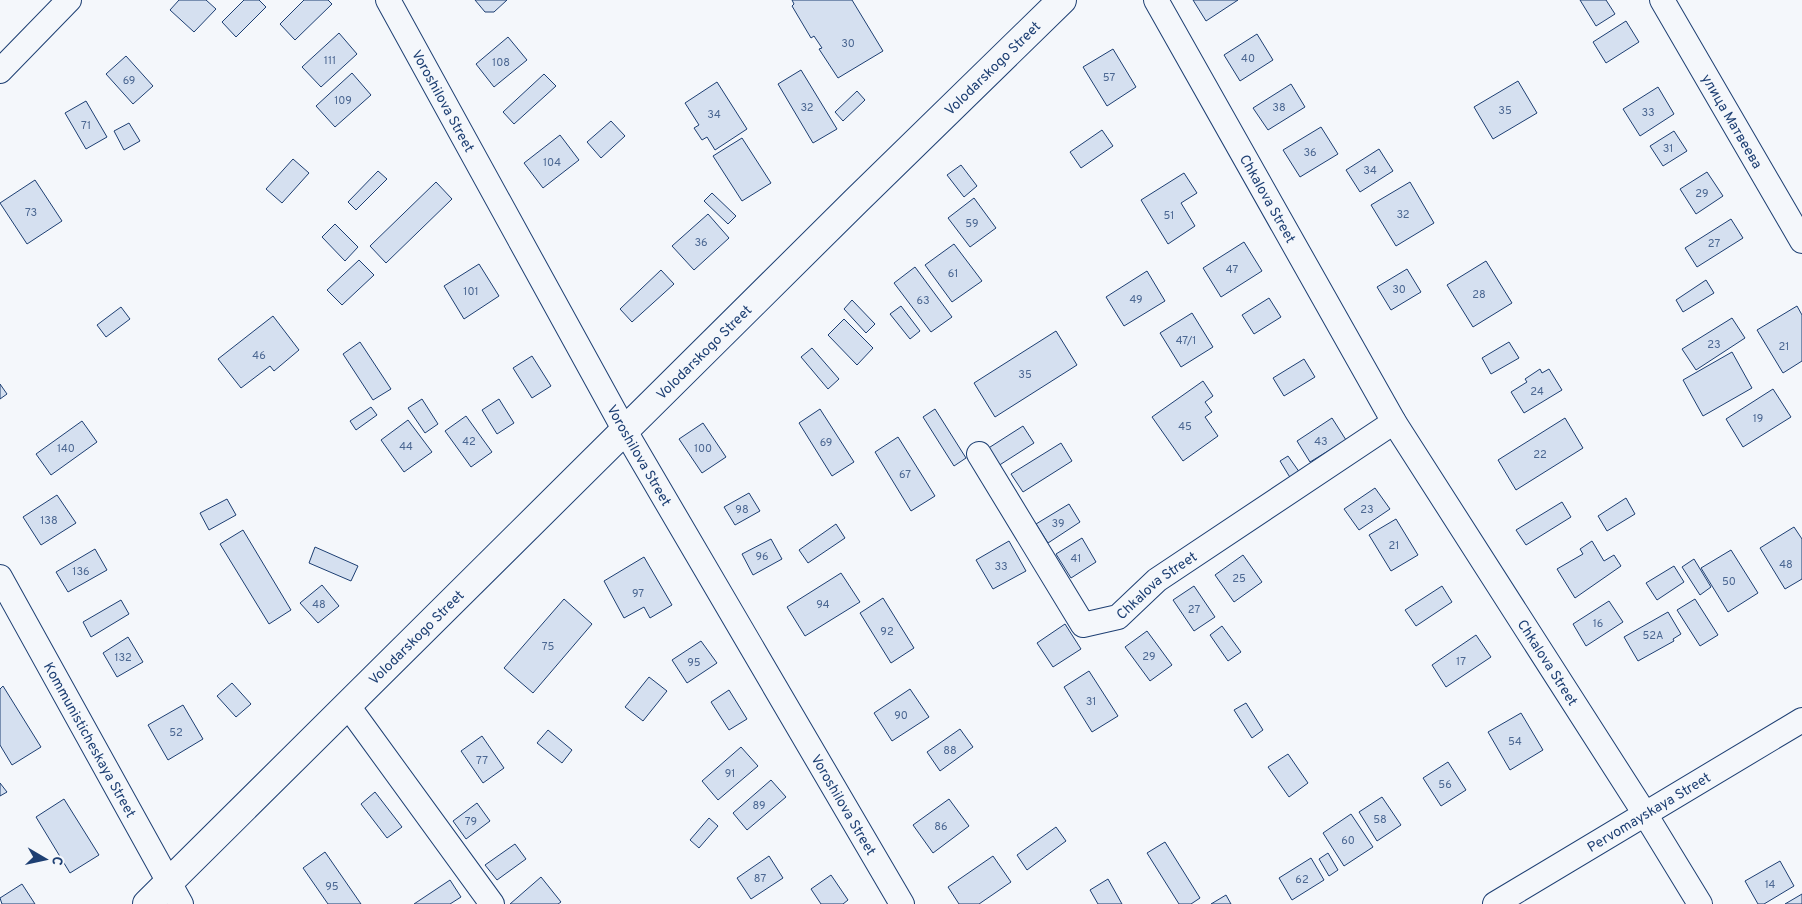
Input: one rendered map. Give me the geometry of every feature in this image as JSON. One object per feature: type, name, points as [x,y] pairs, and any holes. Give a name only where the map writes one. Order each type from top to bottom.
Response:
[{"type":"main road","name":"Volodarskogo Street","points":[[147,904],[175,894],[348,706],[1062,0]]},
{"type":"street","points":[[0,71],[69,0]]},
{"type":"street","name":"Voroshilova Street","points":[[388,0],[625,432],[902,904]]},
{"type":"street","name":"Chkalova Street","points":[[1156,0],[1394,422],[1645,814],[1700,904]]},
{"type":"street","name":"улица Матвеева","points":[[1662,0],[1802,241]]},
{"type":"street","name":"Chkalova Street","points":[[980,454],[1083,625],[1118,617],[1157,580],[1394,422]]},
{"type":"street","name":"Kommunisticheskaya Street","points":[[0,577],[175,894]]},
{"type":"street","points":[[348,706],[492,904]]},
{"type":"street","name":"Pervomayskaya Street","points":[[1495,904],[1802,720]]},
{"type":"building","points":[[179,0],[206,0],[216,9],[194,32],[170,10]]},
{"type":"building","points":[[244,0],[259,0],[266,7],[236,37],[222,22]]},
{"type":"building","points":[[304,0],[328,0],[332,4],[295,40],[280,24]]},
{"type":"building","points":[[475,0],[507,0],[494,12],[485,12]]},
{"type":"building","points":[[792,0],[852,0],[883,51],[838,78],[819,49],[822,48],[814,36],[811,38],[792,6],[794,4]]},
{"type":"building","points":[[1193,0],[1238,0],[1206,21]]},
{"type":"building","points":[[1580,0],[1606,0],[1615,14],[1596,26]]},
{"type":"building","points":[[1626,21],[1639,42],[1606,63],[1593,42]]},
{"type":"building","points":[[339,33],[357,54],[321,87],[302,67]]},
{"type":"building","points":[[1257,34],[1273,60],[1240,81],[1224,55]]},
{"type":"building","points":[[508,37],[527,60],[494,87],[476,64]]},
{"type":"building","points":[[1113,49],[1136,87],[1107,106],[1083,67]]},
{"type":"building","points":[[126,56],[153,86],[133,104],[106,74]]},
{"type":"building","points":[[801,70],[837,129],[813,143],[778,84]]},
{"type":"building","points":[[352,73],[371,95],[335,127],[316,106]]},
{"type":"building","points":[[544,74],[556,86],[514,124],[503,112]]},
{"type":"building","points":[[1518,81],[1537,113],[1493,139],[1474,107]]},
{"type":"building","points":[[717,82],[747,129],[715,150],[707,137],[702,140],[694,128],[699,125],[685,103]]},
{"type":"building","points":[[1291,84],[1305,107],[1268,130],[1253,108]]},
{"type":"building","points":[[1658,87],[1674,114],[1640,136],[1623,109]]},
{"type":"building","points":[[857,91],[865,100],[843,121],[835,112]]},
{"type":"building","points":[[86,101],[107,137],[86,149],[65,113]]},
{"type":"building","points":[[611,121],[625,136],[601,158],[587,142]]},
{"type":"building","points":[[129,123],[140,141],[124,150],[114,131]]},
{"type":"building","points":[[1321,127],[1338,154],[1300,177],[1283,150]]},
{"type":"building","points":[[1102,130],[1113,146],[1081,168],[1070,152]]},
{"type":"building","points":[[1674,131],[1687,151],[1663,166],[1650,146]]},
{"type":"building","points":[[560,135],[579,160],[543,188],[524,163]]},
{"type":"building","points":[[742,138],[771,183],[742,201],[713,156]]},
{"type":"building","points":[[1379,149],[1393,171],[1360,192],[1346,170]]},
{"type":"building","points":[[293,159],[309,173],[282,203],[266,189]]},
{"type":"building","points":[[961,165],[977,186],[964,197],[947,175]]},
{"type":"building","points":[[378,171],[387,179],[356,210],[348,202]]},
{"type":"building","points":[[1707,172],[1723,196],[1696,214],[1680,189]]},
{"type":"building","points":[[1184,173],[1197,193],[1181,203],[1195,226],[1168,244],[1141,200]]},
{"type":"building","points":[[35,180],[62,221],[27,244],[0,203]]},
{"type":"building","points":[[436,182],[452,199],[386,263],[370,246]]},
{"type":"building","points":[[1410,182],[1434,223],[1396,246],[1371,205]]},
{"type":"building","points":[[712,193],[736,216],[728,224],[704,201]]},
{"type":"building","points":[[974,198],[996,228],[970,247],[948,218]]},
{"type":"building","points":[[708,214],[729,238],[694,270],[672,246]]},
{"type":"building","points":[[1731,219],[1743,238],[1697,267],[1685,248]]},
{"type":"building","points":[[335,224],[358,247],[345,261],[322,237]]},
{"type":"building","points":[[1244,242],[1262,271],[1221,297],[1203,268]]},
{"type":"building","points":[[954,244],[982,281],[952,302],[925,265]]},
{"type":"building","points":[[359,260],[374,275],[342,305],[327,290]]},
{"type":"building","points":[[1486,261],[1512,303],[1473,327],[1447,285]]},
{"type":"building","points":[[479,264],[499,296],[464,319],[444,286]]},
{"type":"building","points":[[915,267],[952,317],[931,332],[894,283]]},
{"type":"building","points":[[1407,269],[1421,292],[1391,310],[1377,287]]},
{"type":"building","points":[[661,270],[674,284],[632,322],[620,309]]},
{"type":"building","points":[[1147,271],[1165,301],[1124,326],[1106,297]]},
{"type":"building","points":[[1706,280],[1714,293],[1683,312],[1676,300]]},
{"type":"building","points":[[1269,298],[1281,317],[1254,334],[1242,315]]},
{"type":"building","points":[[852,300],[875,324],[866,333],[844,309]]},
{"type":"building","points":[[901,306],[920,331],[910,339],[890,314]]},
{"type":"building","points":[[1797,306],[1802,315],[1802,361],[1783,373],[1757,330]]},
{"type":"building","points":[[121,307],[130,319],[106,337],[97,325]]},
{"type":"building","points":[[1192,313],[1213,347],[1181,367],[1160,333]]},
{"type":"building","points":[[273,316],[299,350],[274,371],[270,366],[241,388],[218,359]]},
{"type":"building","points":[[1732,318],[1745,338],[1696,370],[1682,349]]},
{"type":"building","points":[[844,319],[873,348],[857,365],[828,335]]},
{"type":"building","points":[[1056,331],[1077,365],[995,417],[974,383]]},
{"type":"building","points":[[360,342],[391,389],[373,400],[343,354]]},
{"type":"building","points":[[1509,342],[1519,358],[1491,374],[1482,358]]},
{"type":"building","points":[[812,348],[839,379],[828,389],[801,357]]},
{"type":"building","points":[[1732,352],[1752,388],[1703,416],[1683,380]]},
{"type":"building","points":[[532,356],[551,386],[532,398],[513,368]]},
{"type":"building","points":[[1304,359],[1315,377],[1284,396],[1273,378]]},
{"type":"building","points":[[1540,369],[1542,373],[1549,369],[1562,390],[1524,413],[1511,392],[1527,382],[1525,379]]},
{"type":"building","points":[[1203,381],[1213,396],[1205,402],[1212,412],[1205,417],[1218,436],[1183,461],[1152,417]]},
{"type":"building","points":[[0,384],[7,394],[0,399]]},
{"type":"building","points":[[1773,389],[1791,417],[1743,447],[1726,419]]},
{"type":"building","points":[[422,399],[438,424],[425,433],[408,408]]},
{"type":"building","points":[[499,399],[514,423],[497,434],[482,410]]},
{"type":"building","points":[[371,407],[377,415],[356,430],[350,421]]},
{"type":"building","points":[[820,409],[854,462],[832,476],[799,423]]},
{"type":"building","points":[[935,409],[966,458],[954,466],[923,417]]},
{"type":"building","points":[[466,416],[492,452],[471,467],[445,431]]},
{"type":"building","points":[[1332,418],[1346,440],[1310,462],[1297,441]]},
{"type":"building","points":[[1565,418],[1583,448],[1516,490],[1498,460]]},
{"type":"building","points":[[408,420],[432,452],[404,472],[381,440]]},
{"type":"building","points":[[82,421],[97,442],[51,475],[36,454]]},
{"type":"building","points":[[703,423],[726,457],[702,473],[679,439]]},
{"type":"building","points":[[1023,426],[1034,443],[998,466],[987,449]]},
{"type":"building","points":[[898,437],[935,496],[911,511],[875,452]]},
{"type":"building","points":[[1061,443],[1072,461],[1023,492],[1011,474]]},
{"type":"building","points":[[1288,456],[1300,473],[1291,479],[1280,461]]},
{"type":"building","points":[[1375,488],[1390,509],[1359,530],[1344,509]]},
{"type":"building","points":[[749,493],[760,511],[735,525],[724,507]]},
{"type":"building","points":[[57,495],[76,523],[41,545],[23,517]]},
{"type":"building","points":[[1626,498],[1635,514],[1607,531],[1598,516]]},
{"type":"building","points":[[227,499],[236,515],[209,530],[200,513]]},
{"type":"building","points":[[1562,502],[1571,517],[1526,545],[1516,530]]},
{"type":"building","points":[[1069,504],[1080,522],[1048,543],[1036,524]]},
{"type":"building","points":[[1396,519],[1418,555],[1391,571],[1369,535]]},
{"type":"building","points":[[836,524],[845,538],[808,563],[799,550]]},
{"type":"building","points":[[1794,527],[1802,539],[1802,579],[1785,589],[1760,548]]},
{"type":"building","points":[[243,530],[291,610],[269,624],[220,544]]},
{"type":"building","points":[[1082,538],[1096,562],[1071,578],[1056,554]]},
{"type":"building","points":[[771,539],[782,559],[753,575],[742,554]]},
{"type":"building","points":[[1009,541],[1026,571],[993,589],[976,560]]},
{"type":"building","points":[[1592,541],[1604,561],[1614,555],[1621,566],[1575,598],[1557,569],[1583,554],[1580,549]]},
{"type":"building","points":[[315,547],[358,566],[351,581],[309,563]]},
{"type":"building","points":[[95,549],[107,570],[68,592],[56,572]]},
{"type":"building","points":[[1731,550],[1758,593],[1728,612],[1701,568]]},
{"type":"building","points":[[1243,555],[1262,582],[1234,602],[1215,575]]},
{"type":"building","points":[[644,557],[672,605],[650,618],[644,607],[624,618],[604,581]]},
{"type":"building","points":[[1694,559],[1711,587],[1700,595],[1682,567]]},
{"type":"building","points":[[1674,566],[1684,582],[1657,600],[1646,583]]},
{"type":"building","points":[[841,573],[860,602],[805,636],[787,607]]},
{"type":"building","points":[[322,585],[339,606],[318,623],[300,603]]},
{"type":"building","points":[[1194,586],[1215,617],[1194,631],[1173,600]]},
{"type":"building","points":[[1442,586],[1452,602],[1416,626],[1405,610]]},
{"type":"building","points":[[883,598],[914,648],[891,663],[860,613]]},
{"type":"building","points":[[564,599],[592,624],[533,693],[504,668]]},
{"type":"building","points":[[1695,599],[1718,635],[1700,646],[1677,610]]},
{"type":"building","points":[[121,600],[129,614],[91,637],[83,622]]},
{"type":"building","points":[[1609,601],[1623,622],[1586,646],[1573,624]]},
{"type":"building","points":[[1668,612],[1681,634],[1673,639],[1674,641],[1638,661],[1624,637]]},
{"type":"building","points":[[1065,624],[1081,649],[1053,667],[1037,643]]},
{"type":"building","points":[[1222,626],[1241,652],[1228,661],[1210,635]]},
{"type":"building","points":[[1147,631],[1172,665],[1150,681],[1125,647]]},
{"type":"building","points":[[1476,635],[1491,657],[1446,687],[1432,665]]},
{"type":"building","points":[[128,637],[143,662],[117,677],[103,653]]},
{"type":"building","points":[[701,641],[717,663],[687,683],[672,660]]},
{"type":"building","points":[[1089,671],[1118,716],[1092,732],[1064,687]]},
{"type":"building","points":[[649,677],[667,691],[643,721],[625,707]]},
{"type":"building","points":[[232,683],[251,704],[236,717],[217,696]]},
{"type":"building","points":[[3,686],[41,747],[12,765],[0,745],[0,689]]},
{"type":"building","points":[[910,689],[929,717],[892,741],[874,713]]},
{"type":"building","points":[[729,690],[747,719],[729,730],[711,702]]},
{"type":"building","points":[[1246,703],[1263,730],[1252,738],[1234,710]]},
{"type":"building","points":[[183,705],[203,739],[168,760],[148,725]]},
{"type":"building","points":[[1521,713],[1543,750],[1510,770],[1488,732]]},
{"type":"building","points":[[960,729],[973,747],[940,771],[927,752]]},
{"type":"building","points":[[548,730],[572,750],[562,763],[537,743]]},
{"type":"building","points":[[482,736],[504,768],[483,783],[461,751]]},
{"type":"building","points":[[741,747],[758,766],[718,800],[702,781]]},
{"type":"building","points":[[1288,754],[1308,783],[1289,797],[1268,767]]},
{"type":"building","points":[[1448,762],[1466,790],[1441,806],[1423,778]]},
{"type":"building","points":[[771,780],[786,797],[747,830],[733,813]]},
{"type":"building","points":[[0,783],[7,792],[0,796]]},
{"type":"building","points":[[375,792],[402,827],[387,838],[361,804]]},
{"type":"building","points":[[1382,797],[1401,825],[1377,841],[1359,812]]},
{"type":"building","points":[[64,799],[99,855],[70,873],[36,817]]},
{"type":"building","points":[[949,799],[969,826],[933,853],[913,825]]},
{"type":"building","points":[[477,803],[490,821],[466,839],[453,821]]},
{"type":"building","points":[[1351,814],[1373,847],[1344,866],[1323,833]]},
{"type":"building","points":[[709,818],[718,826],[699,848],[690,840]]},
{"type":"building","points":[[1056,827],[1066,841],[1027,870],[1017,855]]},
{"type":"building","points":[[1165,842],[1200,898],[1191,904],[1179,904],[1147,853]]},
{"type":"building","points":[[515,844],[526,859],[497,880],[485,865]]},
{"type":"building","points":[[325,852],[361,904],[328,904],[303,868]]},
{"type":"building","points":[[1328,853],[1338,870],[1329,876],[1319,859]]},
{"type":"building","points":[[769,856],[783,878],[751,899],[737,878]]},
{"type":"building","points":[[993,856],[1011,882],[979,904],[959,904],[948,887]]},
{"type":"building","points":[[1311,858],[1324,880],[1292,900],[1279,878]]},
{"type":"building","points":[[1780,861],[1794,886],[1764,904],[1758,904],[1745,881]]},
{"type":"building","points":[[831,875],[848,900],[843,904],[821,904],[811,889]]},
{"type":"building","points":[[541,877],[561,902],[558,904],[510,904]]},
{"type":"building","points":[[1108,879],[1122,904],[1098,904],[1090,890]]},
{"type":"building","points":[[450,880],[461,897],[450,904],[414,904]]},
{"type":"building","points":[[22,884],[35,904],[2,904],[0,898]]},
{"type":"building","points":[[1802,894],[1802,904],[1785,904]]},
{"type":"building","points":[[1226,895],[1231,904],[1211,904]]}]
